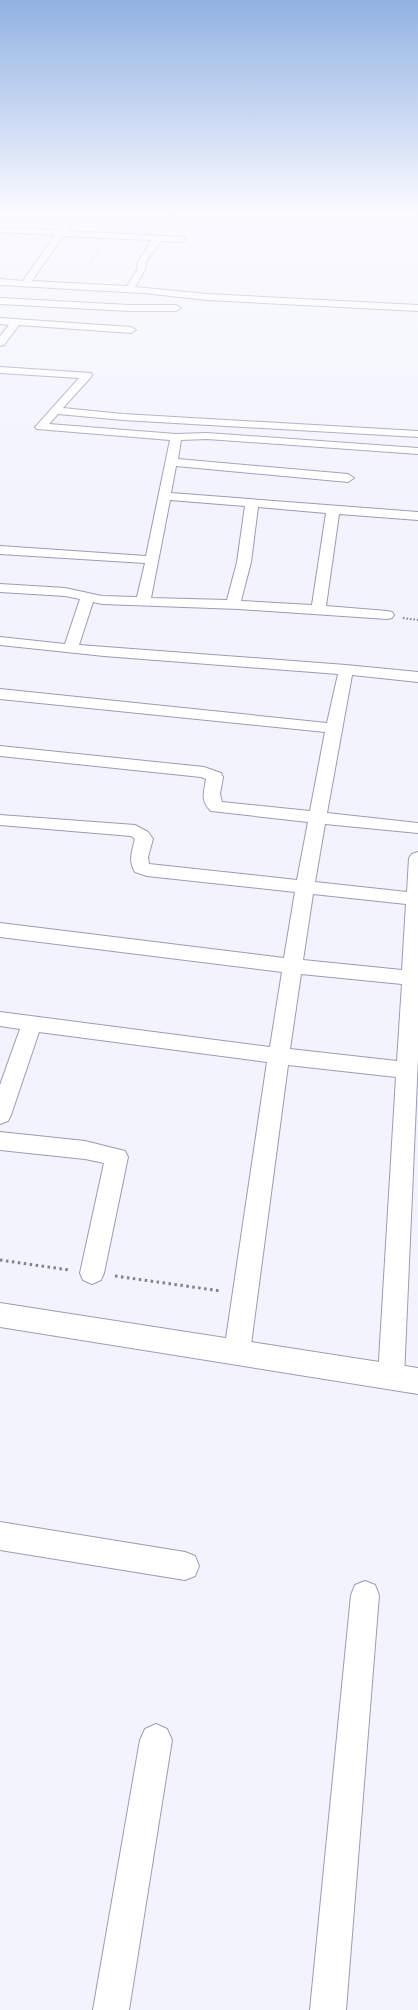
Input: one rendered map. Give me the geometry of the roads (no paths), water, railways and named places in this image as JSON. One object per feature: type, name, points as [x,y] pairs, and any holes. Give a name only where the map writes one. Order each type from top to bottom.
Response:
[{"type":"main road","points":[[0,1315],[418,1381]]},
{"type":"street","points":[[108,307],[176,308]]},
{"type":"street","points":[[397,307],[418,308]]},
{"type":"street","points":[[0,321],[131,330]]},
{"type":"street","points":[[0,343],[16,322]]},
{"type":"street","points":[[0,370],[87,375],[57,411],[41,427],[176,437],[418,451]]},
{"type":"street","points":[[57,411],[418,434]]},
{"type":"street","points":[[194,437],[199,420]]},
{"type":"street","points":[[143,602],[176,437]]},
{"type":"street","points":[[171,462],[348,478]]},
{"type":"street","points":[[164,496],[418,516]]},
{"type":"street","points":[[233,605],[244,562],[252,503]]},
{"type":"street","points":[[319,609],[333,509]]},
{"type":"street","points":[[0,550],[152,560]]},
{"type":"street","points":[[0,588],[65,592],[88,597],[143,602],[319,609],[387,615]]},
{"type":"street","points":[[70,649],[88,597]]},
{"type":"street","points":[[0,642],[70,649],[346,669],[418,676]]},
{"type":"street","points":[[237,1352],[292,966],[317,819],[346,669]]},
{"type":"street","points":[[0,694],[334,728]]},
{"type":"street","points":[[0,751],[204,772],[215,777],[210,796],[212,803],[217,807],[317,819],[418,828]]},
{"type":"street","points":[[0,820],[127,829],[138,833],[144,840],[139,857],[140,868],[305,888],[416,899]]},
{"type":"street","points":[[391,1376],[418,858]]},
{"type":"street","points":[[0,930],[292,966],[411,978]]},
{"type":"street","points":[[0,1019],[278,1056],[406,1070]]},
{"type":"street","points":[[0,1115],[32,1023]]},
{"type":"street","points":[[0,1140],[85,1150],[117,1156],[92,1273]]},
{"type":"street","points":[[0,1536],[185,1566]]},
{"type":"street","points":[[328,2010],[365,1595]]},
{"type":"street","points":[[111,2010],[156,1740]]}]
